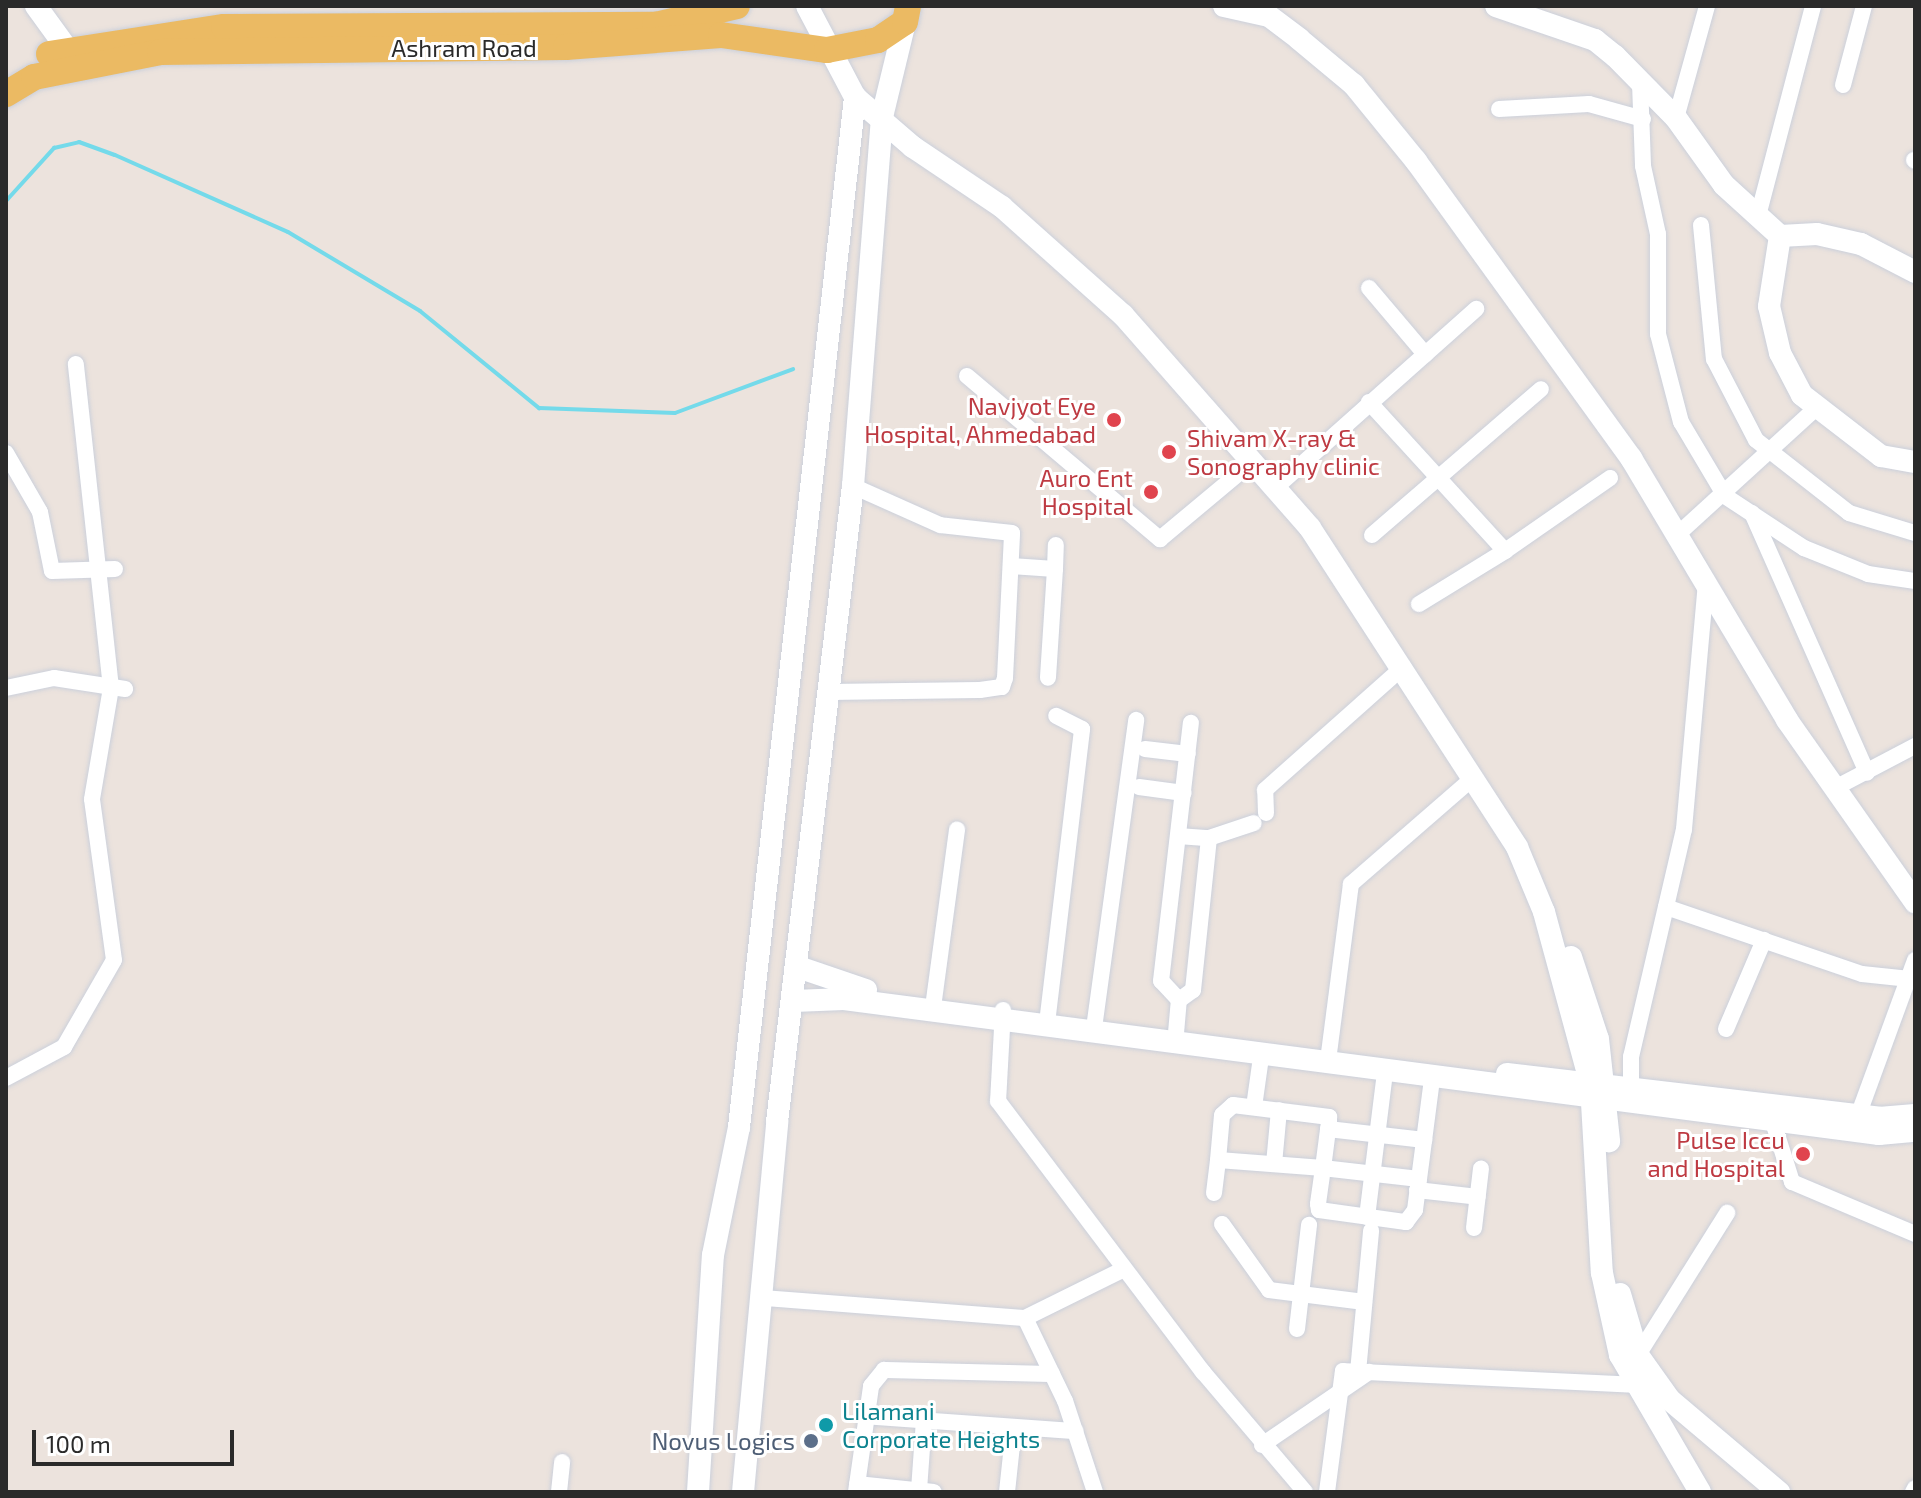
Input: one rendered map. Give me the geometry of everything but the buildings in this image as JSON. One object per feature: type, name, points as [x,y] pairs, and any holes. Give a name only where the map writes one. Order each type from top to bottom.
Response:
[{"type":"main road","points":[[36,6],[70,58]]},
{"type":"main road","points":[[665,6],[688,21]]},
{"type":"main road","points":[[807,6],[827,50],[855,97],[886,112],[1009,198],[1130,307],[1283,481],[1327,534],[1527,842],[1598,1039],[1602,1273],[1620,1355],[1700,1492]]},
{"type":"main road","points":[[1224,6],[1269,16],[1354,85],[1631,458],[1833,789],[1915,902]]},
{"type":"main road","points":[[1496,6],[1595,40],[1676,118],[1758,216],[1780,236],[1817,234],[1861,244],[1915,272]]},
{"type":"main road","points":[[743,1492],[794,1001],[853,486],[886,112],[907,14]]},
{"type":"main road","name":"Ashram Road","points":[[6,73],[224,27],[688,21],[724,15],[827,50],[878,40],[907,14]]},
{"type":"main road","name":"Ashram Road","points":[[6,94],[70,58],[224,48],[566,47],[724,15]]},
{"type":"main road","points":[[698,1492],[713,1255],[740,1112],[855,97]]},
{"type":"main road","points":[[886,112],[913,147],[1002,207],[1123,315],[1310,528],[1403,667],[1517,847],[1544,912],[1600,1093],[1613,1271],[1638,1355],[1670,1400],[1779,1492]]},
{"type":"main road","points":[[1780,236],[1769,306],[1780,353],[1816,408],[1881,456],[1915,462]]},
{"type":"main road","points":[[798,967],[845,987],[1261,1057],[1432,1079],[1600,1093],[1631,1089],[1858,1116],[1915,1115]]},
{"type":"main road","points":[[794,1001],[844,999],[1002,1015],[1048,1015],[1329,1053],[1773,1122],[1879,1134],[1915,1131]]},
{"type":"street","points":[[1676,118],[1707,6]]},
{"type":"street","points":[[1758,216],[1813,6]]},
{"type":"street","points":[[1843,85],[1864,6]]},
{"type":"street","points":[[1640,83],[1666,383],[1681,422],[1725,496],[1804,548],[1868,574],[1915,581]]},
{"type":"street","points":[[1499,109],[1589,104],[1643,119]]},
{"type":"street","points":[[1701,225],[1714,359],[1731,400],[1767,452],[1849,513],[1915,533]]},
{"type":"street","points":[[1369,288],[1425,354]]},
{"type":"street","points":[[1283,481],[1476,309]]},
{"type":"street","points":[[6,1078],[64,1047],[114,960],[92,799],[118,688],[96,570],[76,364]]},
{"type":"street","points":[[967,376],[1160,539],[1252,462]]},
{"type":"street","points":[[1372,535],[1541,389]]},
{"type":"street","points":[[1369,402],[1505,551]]},
{"type":"street","points":[[1677,535],[1725,496],[1767,452],[1816,408]]},
{"type":"street","points":[[6,453],[40,512],[52,571],[115,569]]},
{"type":"street","points":[[1419,604],[1505,551],[1610,478]]},
{"type":"street","points":[[828,692],[1002,687],[1011,566],[1008,530],[940,525],[853,486]]},
{"type":"street","points":[[1752,513],[1867,773]]},
{"type":"street","points":[[1048,678],[1056,545]]},
{"type":"street","points":[[1011,566],[1055,569]]},
{"type":"street","points":[[1631,1089],[1631,1057],[1684,829],[1706,582]]},
{"type":"street","points":[[1178,836],[1209,838],[1260,818],[1265,790],[1403,667]]},
{"type":"street","points":[[6,688],[54,678],[118,688]]},
{"type":"street","points":[[1048,1015],[1082,729],[1056,716]]},
{"type":"street","points":[[1095,1021],[1136,720]]},
{"type":"street","points":[[1176,1033],[1179,1000],[1161,981],[1191,723]]},
{"type":"street","points":[[1833,789],[1915,746]]},
{"type":"street","points":[[1145,749],[1188,754]]},
{"type":"street","points":[[1329,1053],[1351,884],[1473,778]]},
{"type":"street","points":[[1139,787],[1184,793]]},
{"type":"street","points":[[934,1000],[957,830]]},
{"type":"street","points":[[1179,1000],[1193,990],[1209,838]]},
{"type":"street","points":[[1666,907],[1862,974],[1910,979]]},
{"type":"street","points":[[1726,1029],[1764,940]]},
{"type":"street","points":[[1858,1116],[1915,960]]},
{"type":"street","points":[[1002,1015],[998,1101],[1262,1445],[1305,1492]]},
{"type":"street","points":[[1254,1107],[1261,1057]]},
{"type":"street","points":[[1262,1445],[1340,1396],[1363,1372],[1372,1174],[1385,1073]]},
{"type":"street","points":[[1214,1193],[1223,1109],[1254,1107],[1326,1116],[1328,1129],[1319,1210],[1369,1224],[1411,1220],[1432,1079]]},
{"type":"street","points":[[1274,1164],[1279,1110]]},
{"type":"street","points":[[1773,1122],[1792,1182],[1915,1234]]},
{"type":"street","points":[[1328,1129],[1424,1140]]},
{"type":"street","points":[[1218,1160],[1372,1174],[1478,1197]]},
{"type":"street","points":[[1474,1228],[1481,1168]]},
{"type":"street","points":[[1638,1355],[1727,1213]]},
{"type":"street","points":[[1222,1224],[1269,1290],[1364,1302]]},
{"type":"street","points":[[1297,1329],[1309,1225]]},
{"type":"street","points":[[764,1298],[1025,1318],[1124,1269]]},
{"type":"street","points":[[1025,1318],[1075,1431],[1095,1492]]},
{"type":"street","points":[[924,1420],[926,1491],[856,1488],[864,1416],[876,1376],[901,1365],[1052,1374]]},
{"type":"street","points":[[1363,1372],[1636,1385]]},
{"type":"street","points":[[1327,1492],[1340,1396]]},
{"type":"street","points":[[864,1416],[1075,1431]]},
{"type":"street","points":[[1007,1492],[1014,1427]]},
{"type":"street","points":[[559,1492],[562,1462]]},
{"type":"waterway","points":[[6,201],[54,148],[79,142],[115,155],[288,232],[420,311],[539,408],[675,413],[793,369]]},
{"type":"place","name":"Navjyot Eye Hospital, Ahmedabad","points":[[1114,420]]},
{"type":"place","name":"Shivam X-ray & Sonography clinic","points":[[1169,452]]},
{"type":"place","name":"Auro Ent Hospital","points":[[1151,492]]},
{"type":"place","name":"Pulse Iccu and Hospital","points":[[1803,1154]]},
{"type":"place","name":"Lilamani Corporate Heights","points":[[826,1425]]},
{"type":"place","name":"Novus Logics","points":[[811,1441]]}]
